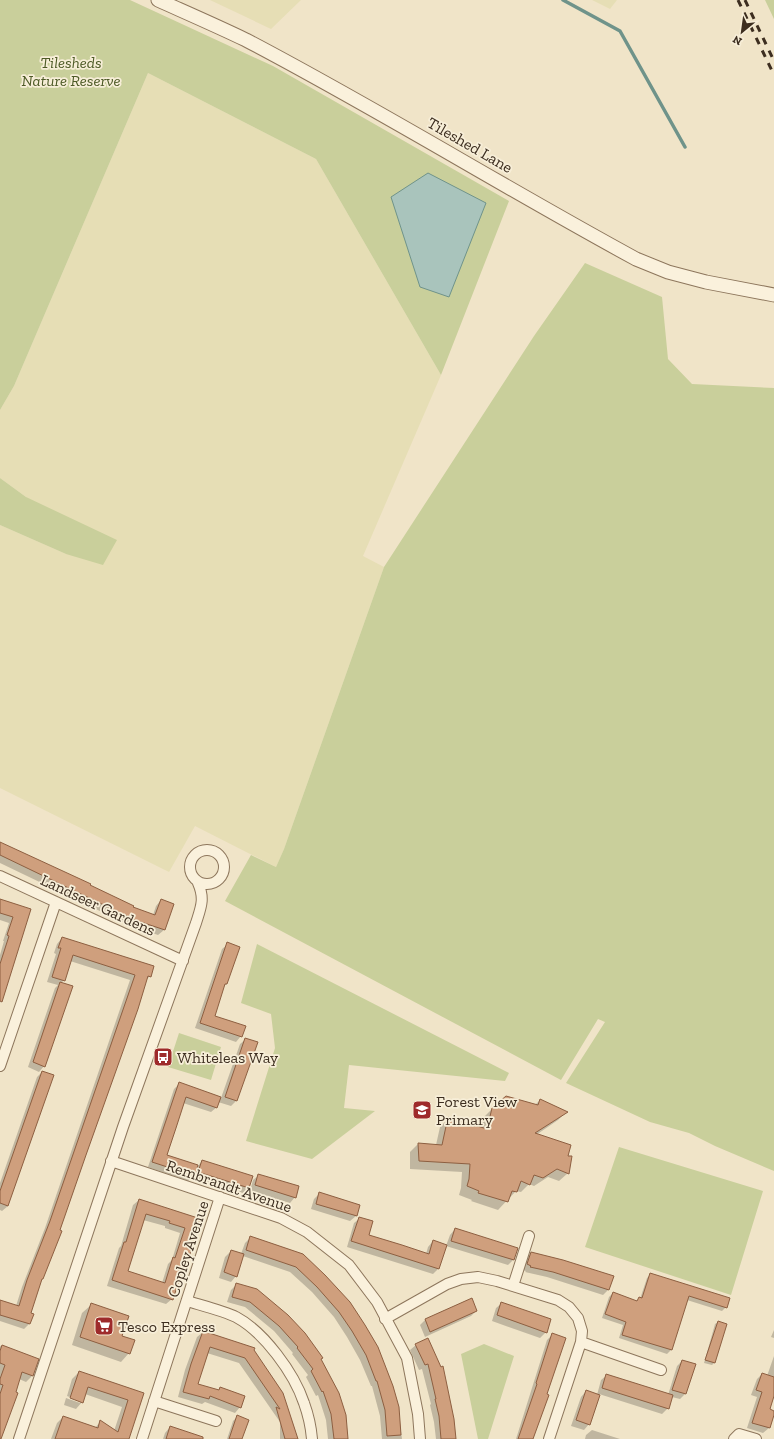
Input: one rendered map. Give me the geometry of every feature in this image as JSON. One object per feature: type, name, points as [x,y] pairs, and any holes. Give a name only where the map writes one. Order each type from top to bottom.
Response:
[{"type":"street","name":"Tileshed Lane","points":[[158,0],[244,40],[270,54],[394,122],[636,259],[668,272],[706,282],[774,295]]},
{"type":"street","points":[[19,1439],[111,1161],[168,997],[183,961],[202,901],[206,893],[220,879],[225,868],[224,862],[216,852],[205,850],[195,854],[190,864],[191,874],[198,883],[202,892],[202,901]]},
{"type":"street","name":"Landseer Gardens","points":[[0,876],[183,961]]},
{"type":"street","points":[[198,883],[209,885],[215,883]]},
{"type":"street","points":[[0,1066],[56,902]]},
{"type":"street","name":"Rembrandt Avenue","points":[[111,1161],[281,1218],[307,1232],[349,1265],[376,1302],[407,1358],[418,1414],[420,1439]]},
{"type":"street","name":"Copley Avenue","points":[[142,1439],[220,1197]]},
{"type":"street","points":[[513,1286],[528,1236]]},
{"type":"street","points":[[385,1319],[447,1284],[462,1279],[478,1277],[558,1300],[569,1307],[578,1318],[582,1331],[581,1342],[549,1439]]},
{"type":"street","points":[[187,1301],[236,1317],[256,1331],[272,1348],[290,1374],[304,1403],[312,1439]]},
{"type":"street","points":[[581,1342],[660,1370]]},
{"type":"street","points":[[154,1401],[216,1421]]},
{"type":"street","points":[[734,1439],[739,1434],[756,1439]]},
{"type":"shaded area","points":[[210,0],[301,0],[271,29]]},
{"type":"shaded area","points":[[592,0],[617,0],[610,9]]},
{"type":"shaded area","points":[[148,73],[316,159],[441,375],[363,556],[384,567],[284,849],[276,867],[195,826],[169,872],[0,788],[0,525],[66,554],[26,497],[0,478],[0,410],[14,386]]},
{"type":"green space","name":"Tilesheds Nature Reserve","points":[[0,0],[130,0],[273,66],[509,201],[441,375],[316,159],[148,73],[14,386],[0,410]]},
{"type":"green space","points":[[765,0],[774,0],[774,19]]},
{"type":"green space","points":[[585,263],[662,297],[668,359],[692,384],[774,388],[774,1171],[715,1146],[689,1133],[650,1122],[566,1083],[605,1022],[598,1019],[561,1080],[225,901],[251,855],[276,867],[284,849],[384,567],[534,336]]},
{"type":"green space","points":[[0,478],[26,497],[117,540],[103,565],[66,554],[0,525]]},
{"type":"green space","points":[[257,944],[509,1073],[505,1081],[349,1065],[344,1108],[375,1111],[312,1159],[246,1141],[275,1048],[271,1014],[241,1003]]},
{"type":"green space","points":[[179,1033],[221,1047],[211,1080],[168,1067]]},
{"type":"green space","points":[[619,1147],[763,1191],[731,1295],[585,1247]]},
{"type":"green space","points":[[484,1344],[514,1356],[488,1439],[478,1439],[461,1354]]},
{"type":"water","points":[[428,173],[486,203],[449,297],[420,287],[391,197]]},
{"type":"building","points":[[0,842],[91,884],[90,885],[134,906],[133,907],[155,915],[161,899],[174,904],[165,930],[135,920],[0,855]]},
{"type":"building","points":[[0,899],[31,909],[2,1002],[0,1001],[0,964],[9,936],[7,935],[13,917],[0,913]]},
{"type":"building","points":[[62,937],[154,966],[151,977],[148,976],[138,1009],[60,1230],[62,1231],[42,1279],[31,1313],[34,1314],[30,1324],[0,1315],[0,1300],[19,1306],[135,975],[73,955],[65,981],[52,977],[61,948],[58,948]]},
{"type":"building","points":[[227,942],[240,947],[227,984],[225,984],[215,1016],[246,1026],[242,1037],[200,1023]]},
{"type":"building","points":[[60,982],[73,986],[45,1067],[33,1062]]},
{"type":"building","points":[[245,1038],[258,1042],[237,1101],[225,1097]]},
{"type":"building","points":[[42,1071],[54,1075],[8,1206],[0,1203],[0,1191]]},
{"type":"building","points":[[179,1082],[221,1097],[217,1108],[186,1097],[167,1155],[198,1165],[195,1176],[152,1162]]},
{"type":"building","points":[[506,1096],[538,1105],[540,1099],[568,1112],[535,1133],[571,1145],[568,1156],[572,1156],[569,1174],[557,1169],[543,1178],[534,1175],[530,1185],[521,1181],[517,1192],[512,1191],[508,1202],[478,1193],[479,1191],[467,1186],[470,1164],[419,1161],[418,1143],[442,1145],[448,1117],[487,1129],[492,1108]]},
{"type":"building","points":[[202,1160],[253,1176],[249,1188],[198,1172]]},
{"type":"building","points":[[258,1174],[299,1186],[296,1198],[255,1185]]},
{"type":"building","points":[[319,1192],[360,1205],[357,1216],[316,1204]]},
{"type":"building","points":[[139,1199],[201,1219],[189,1257],[186,1256],[173,1300],[112,1280],[124,1242],[126,1242]],"holes":[[[146,1214],[170,1221],[169,1223],[185,1228],[175,1258],[173,1257],[165,1283],[128,1271]]]},
{"type":"building","points":[[359,1217],[373,1221],[369,1235],[429,1254],[433,1240],[447,1245],[439,1269],[351,1241]]},
{"type":"building","points":[[455,1228],[518,1248],[514,1260],[451,1241]]},
{"type":"building","points":[[250,1236],[303,1254],[350,1302],[378,1347],[393,1386],[399,1407],[401,1435],[387,1436],[385,1410],[377,1381],[366,1355],[339,1312],[317,1287],[296,1267],[246,1250]]},
{"type":"building","points":[[231,1250],[244,1254],[237,1277],[224,1272]]},
{"type":"building","points":[[531,1252],[563,1260],[614,1276],[609,1290],[553,1272],[530,1267],[531,1266],[527,1264]]},
{"type":"building","points":[[650,1273],[730,1298],[727,1308],[689,1296],[672,1350],[622,1335],[626,1322],[605,1314],[613,1292],[637,1301],[639,1297],[642,1298]]},
{"type":"building","points":[[236,1283],[257,1289],[288,1315],[305,1333],[323,1358],[321,1359],[339,1393],[346,1415],[348,1439],[334,1439],[331,1414],[323,1391],[322,1392],[311,1371],[313,1369],[297,1348],[298,1347],[279,1326],[250,1302],[232,1297]]},
{"type":"building","points":[[472,1298],[477,1311],[430,1332],[425,1319]]},
{"type":"building","points":[[501,1302],[551,1319],[547,1333],[497,1315]]},
{"type":"building","name":"Tesco Express","points":[[91,1303],[129,1316],[122,1336],[135,1340],[130,1354],[80,1337]]},
{"type":"building","points":[[718,1321],[727,1324],[715,1363],[705,1360]]},
{"type":"building","points":[[203,1331],[255,1348],[254,1350],[283,1393],[298,1439],[285,1439],[276,1407],[280,1409],[245,1358],[210,1347],[198,1384],[219,1390],[220,1387],[245,1396],[241,1408],[210,1396],[209,1399],[183,1392]]},
{"type":"building","points":[[552,1333],[566,1338],[547,1394],[549,1395],[533,1439],[518,1439],[537,1384],[536,1383]]},
{"type":"building","points":[[428,1338],[441,1367],[443,1366],[454,1419],[456,1439],[441,1439],[439,1416],[428,1364],[425,1365],[415,1344]]},
{"type":"building","points":[[2,1345],[39,1359],[33,1376],[22,1372],[16,1392],[18,1393],[0,1439],[0,1394],[3,1385],[0,1384],[0,1379],[5,1365],[0,1363],[0,1351]]},
{"type":"building","points":[[682,1360],[696,1364],[686,1394],[672,1390]]},
{"type":"building","points":[[79,1371],[144,1393],[129,1439],[55,1439],[63,1416],[98,1428],[100,1420],[118,1432],[128,1400],[88,1387],[83,1403],[70,1398]]},
{"type":"building","points":[[762,1373],[774,1377],[774,1396],[770,1409],[774,1411],[774,1415],[770,1428],[752,1423],[762,1392],[756,1390]]},
{"type":"building","points":[[606,1374],[673,1395],[669,1409],[602,1388]]},
{"type":"building","points":[[586,1390],[600,1395],[590,1425],[576,1420]]},
{"type":"building","points":[[237,1415],[249,1420],[242,1439],[229,1439]]},
{"type":"building","points":[[170,1426],[203,1437],[203,1439],[166,1439]]},
{"type":"waterway","points":[[563,0],[620,31],[685,147]]},
{"type":"railway","points":[[738,0],[774,75]]},
{"type":"railway","points":[[745,0],[774,61]]},
{"type":"place","name":"Whiteleas Way","points":[[163,1057]]},
{"type":"place","name":"Forest View Primary","points":[[422,1110]]},
{"type":"place","name":"Tesco Express","points":[[104,1326]]}]
